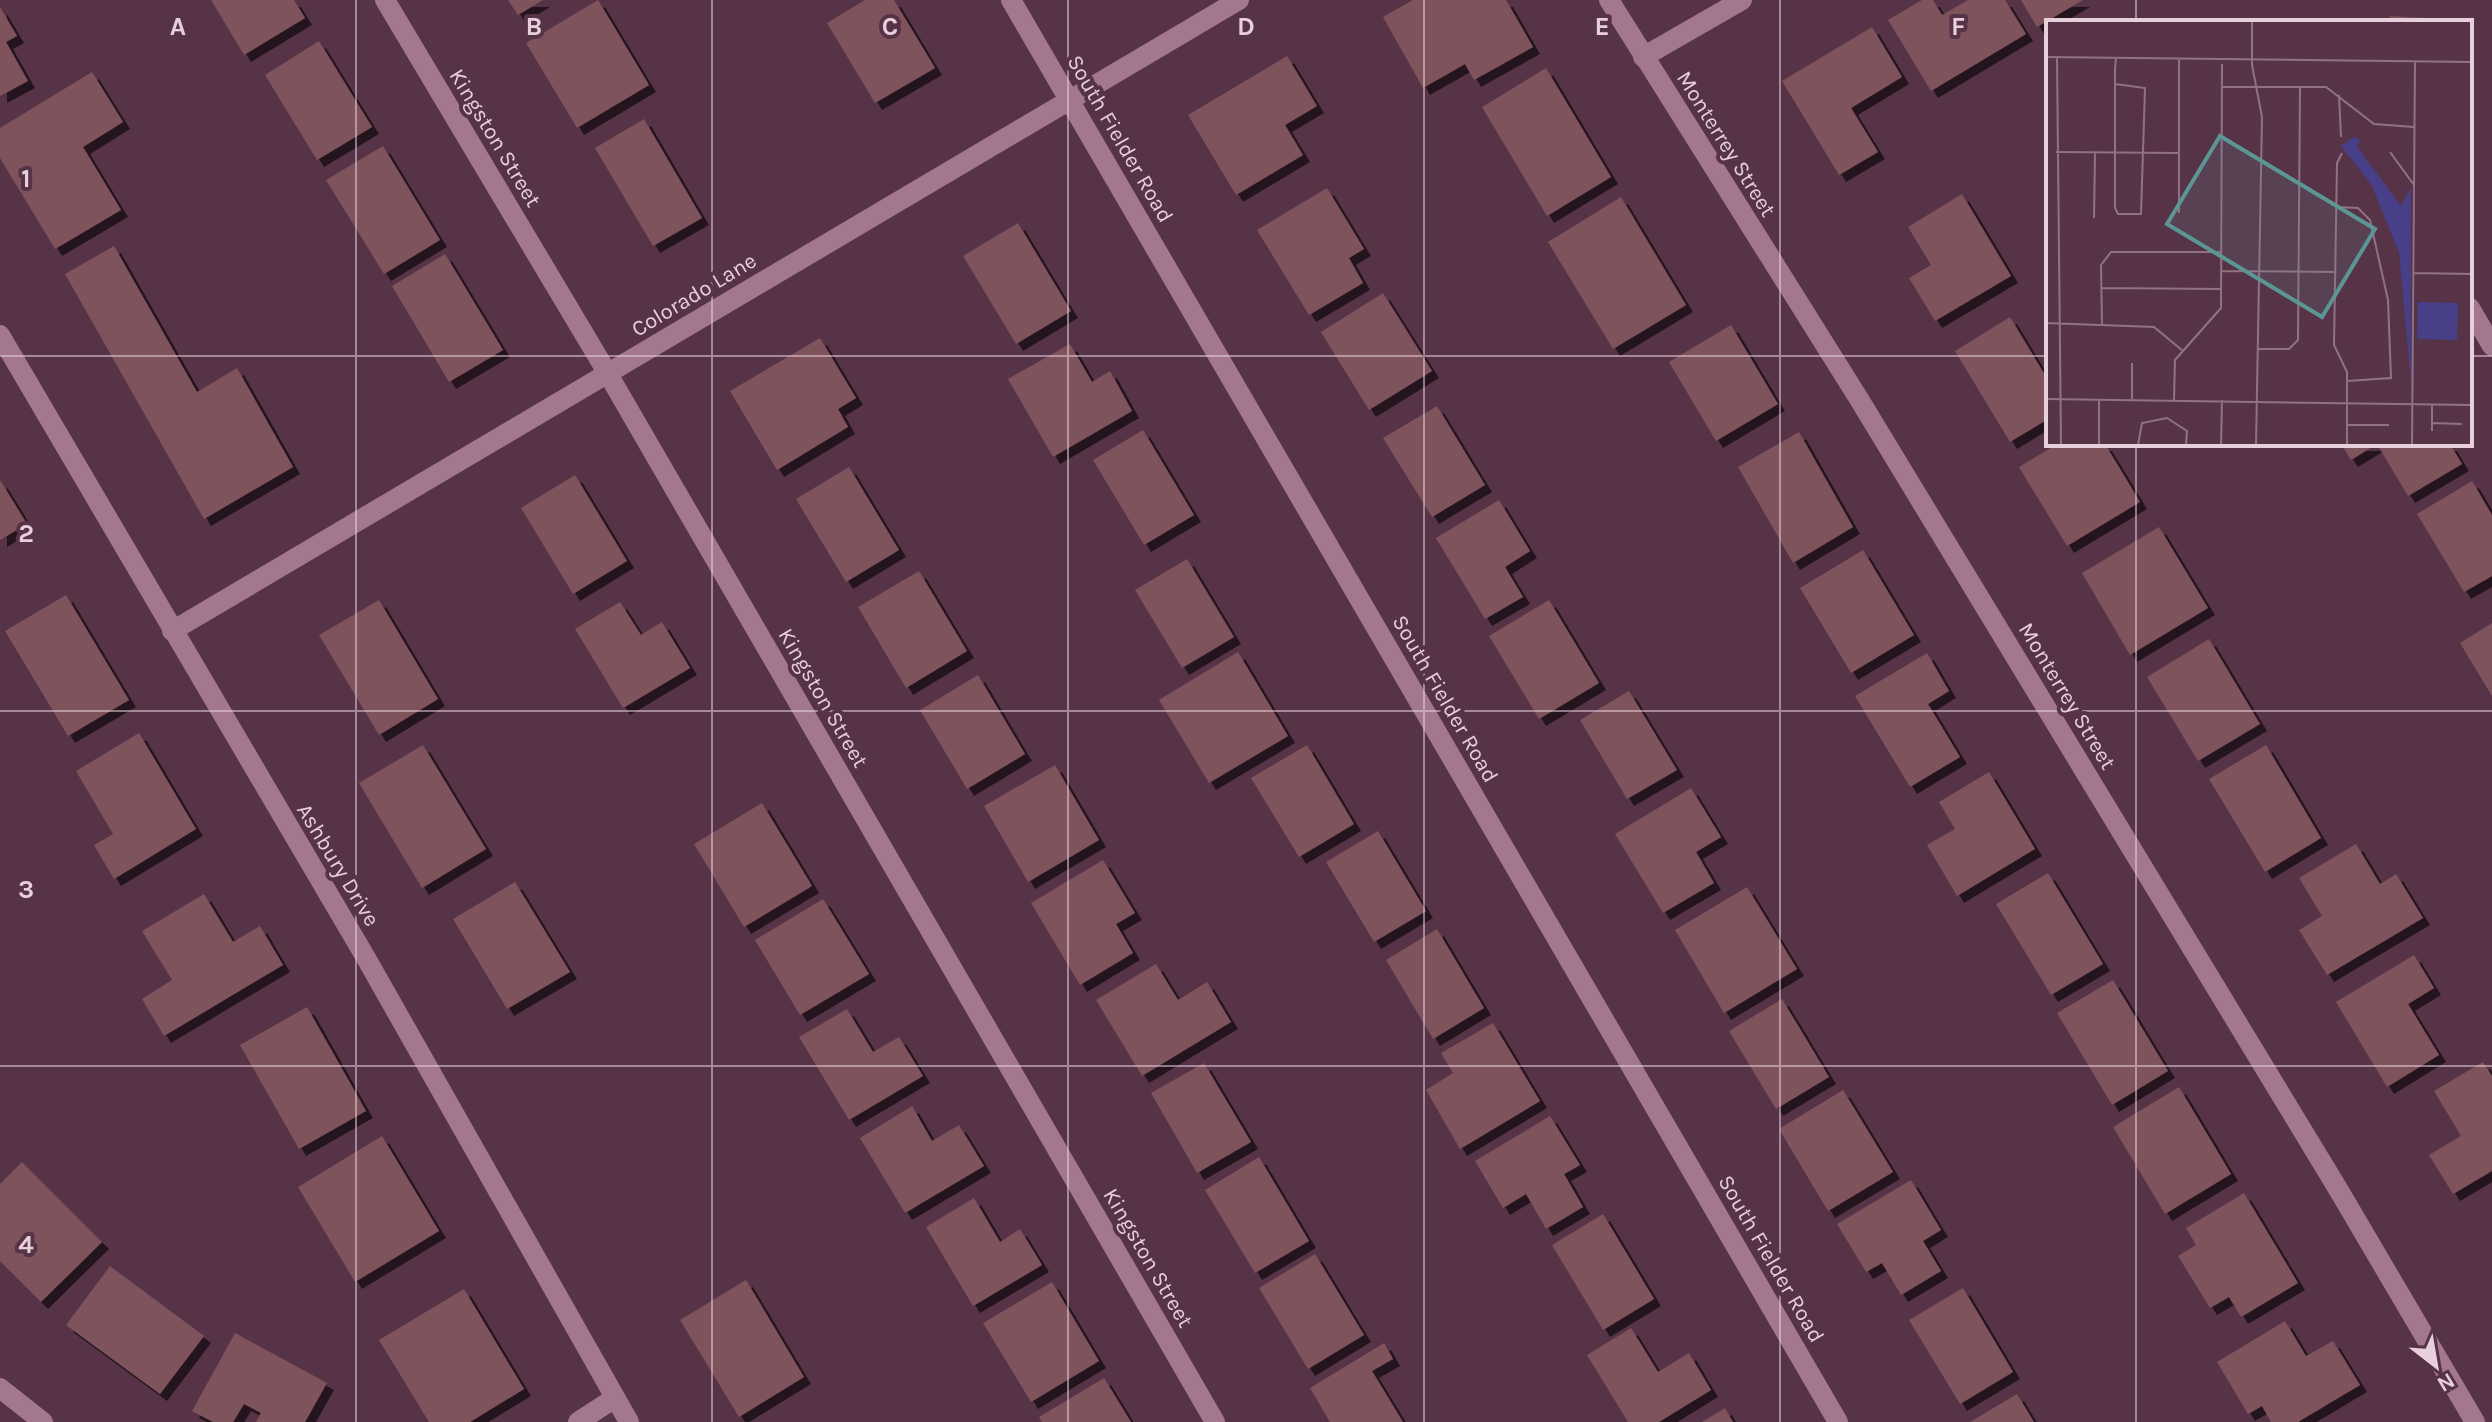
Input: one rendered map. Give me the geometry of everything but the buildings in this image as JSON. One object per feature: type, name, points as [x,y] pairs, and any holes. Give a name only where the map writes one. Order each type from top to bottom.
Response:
[{"type":"street","name":"Kingston Street","points":[[385,0],[608,374],[1215,1422]]},
{"type":"street","name":"South Fielder Road","points":[[1011,0],[1838,1422]]},
{"type":"street","name":"Colorado Lane","points":[[172,631],[1239,0]]},
{"type":"street","name":"Monterrey Street","points":[[1609,0],[1868,413],[2475,1422]]},
{"type":"street","points":[[1643,57],[1742,0]]},
{"type":"street","points":[[2472,311],[2492,346]]},
{"type":"street","name":"Ashbury Drive","points":[[0,335],[366,958],[629,1422]]},
{"type":"street","points":[[0,1388],[43,1422]]},
{"type":"street","points":[[578,1422],[615,1398]]}]
